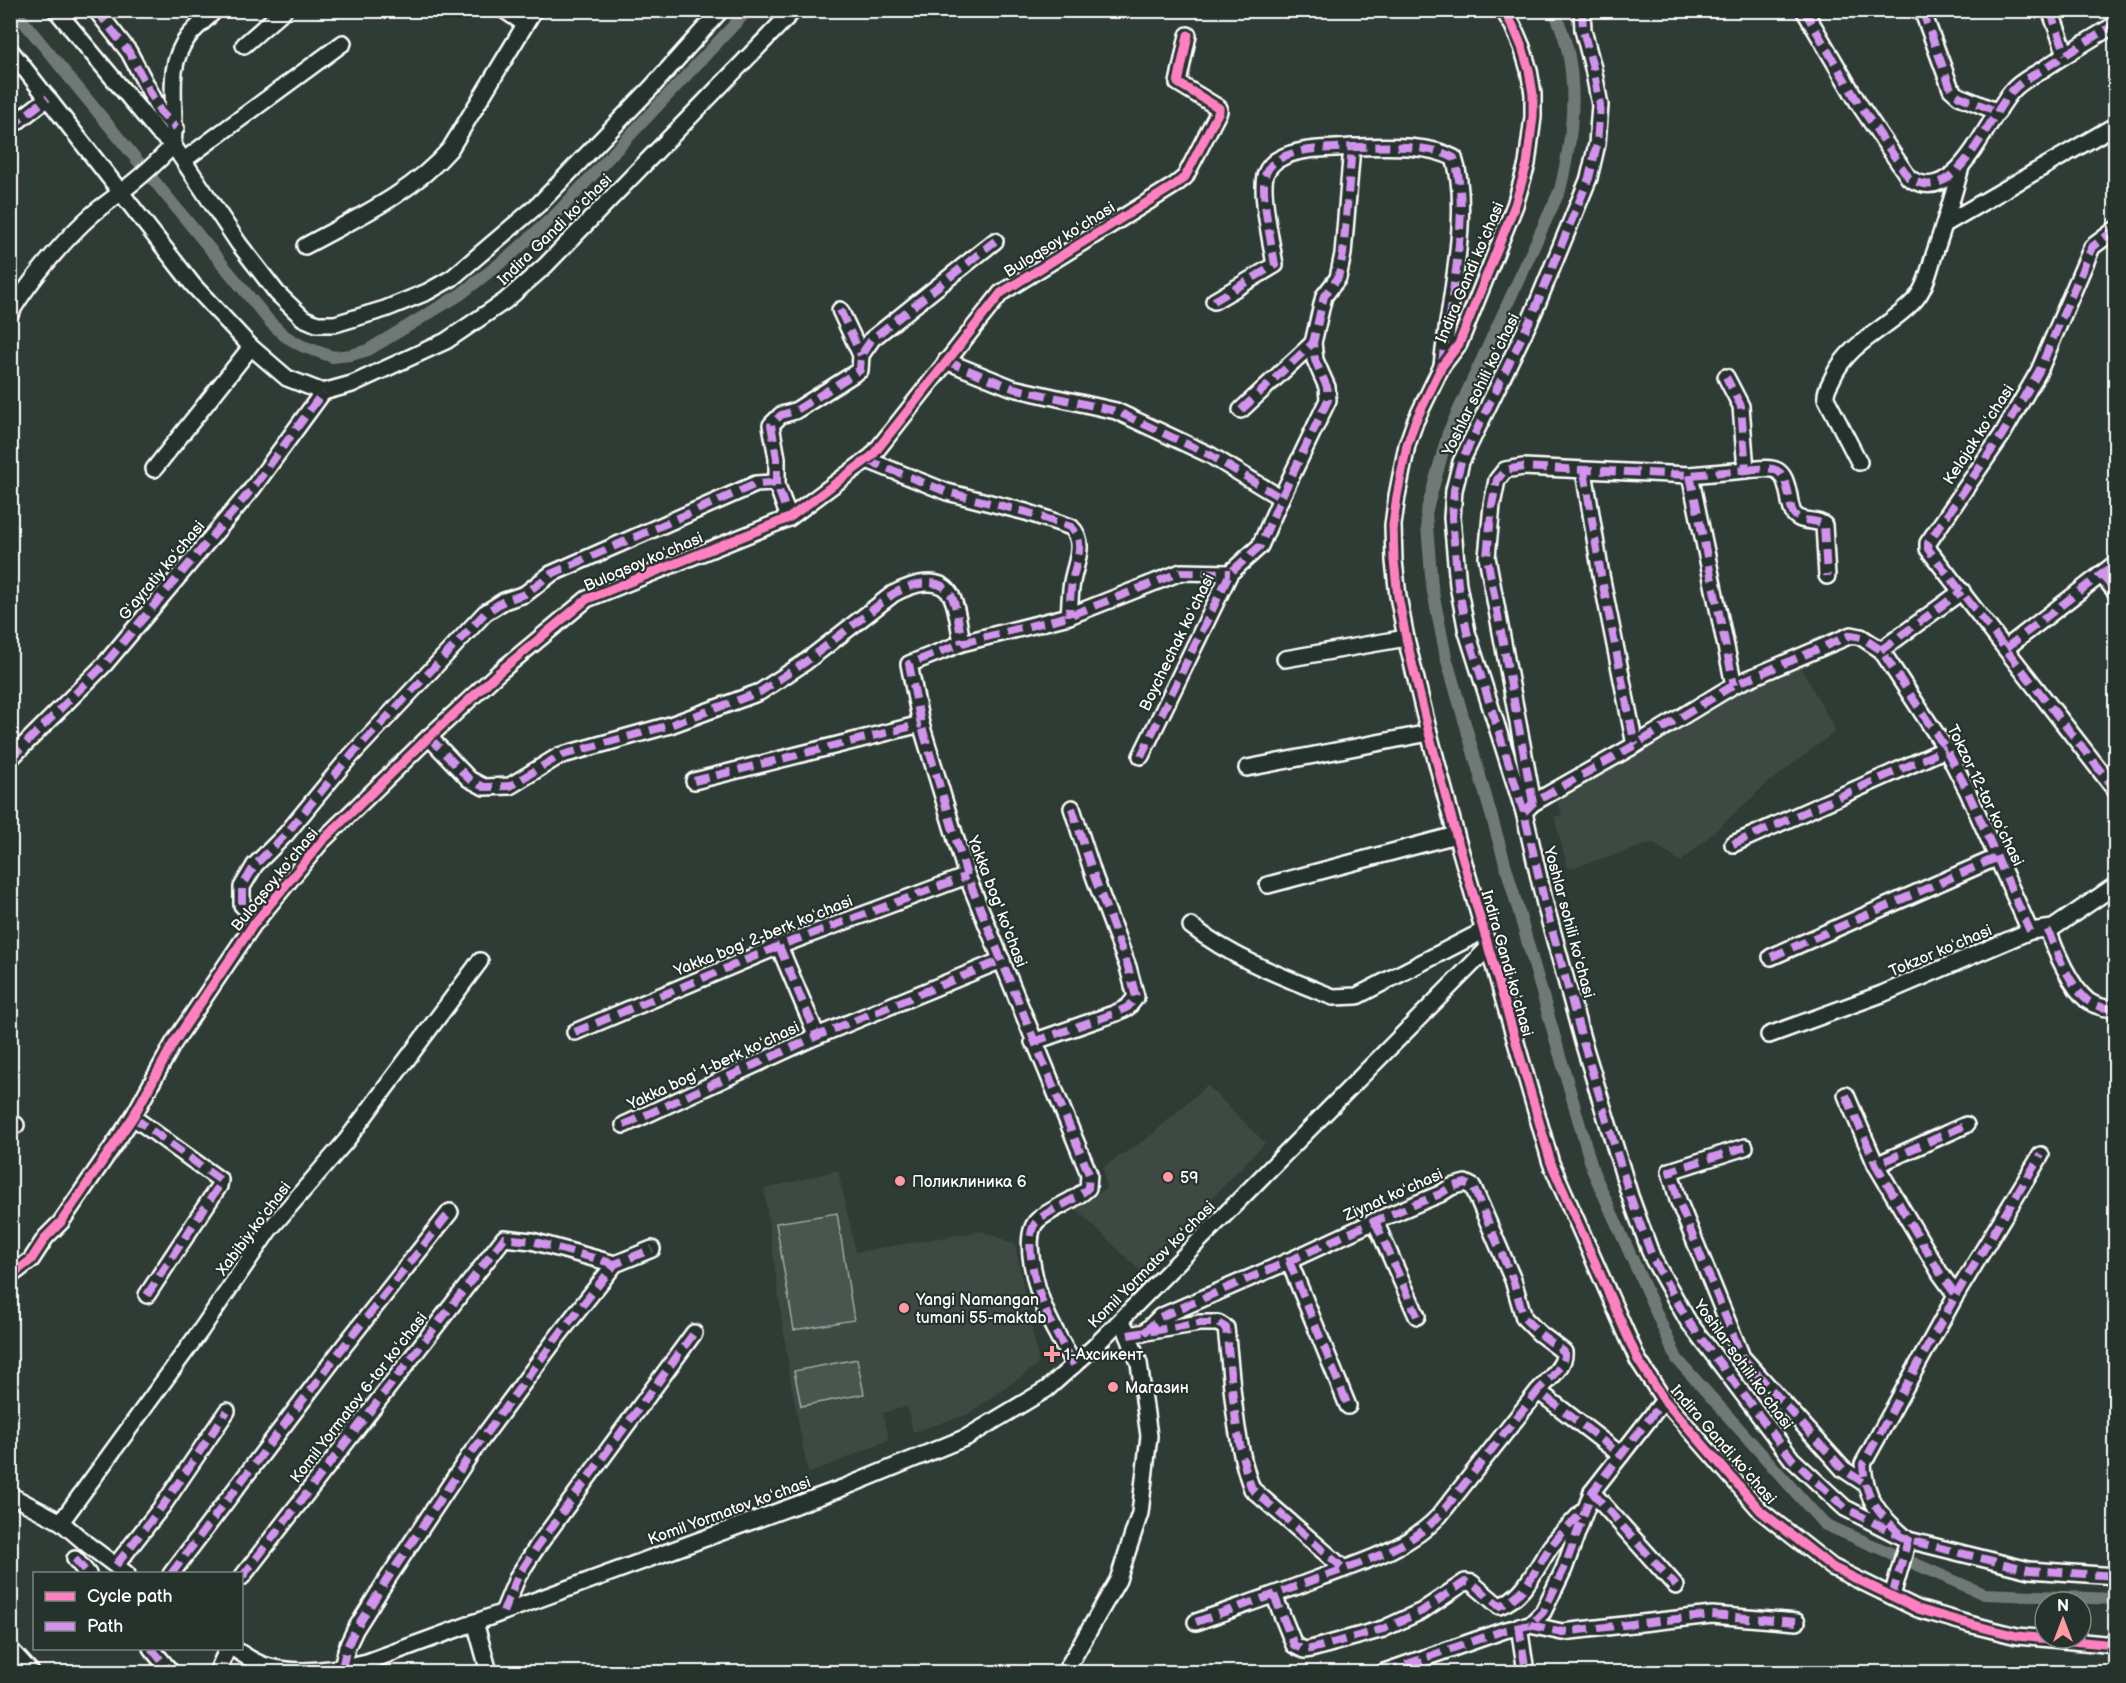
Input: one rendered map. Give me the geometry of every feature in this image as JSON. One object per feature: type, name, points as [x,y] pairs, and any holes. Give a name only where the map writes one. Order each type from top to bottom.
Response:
[{"type":"street","points":[[56,10],[158,132],[173,145],[239,244],[277,293],[303,318],[317,324],[335,324],[385,309],[427,292],[452,278],[539,204],[651,88],[721,10]]},
{"type":"street","points":[[96,10],[129,52],[159,111],[176,128]]},
{"type":"street","points":[[10,314],[51,257],[99,209],[161,159],[173,145],[176,128],[172,81],[175,60],[188,37],[215,10]]},
{"type":"street","points":[[244,45],[284,10]]},
{"type":"street","points":[[504,10],[525,24]]},
{"type":"street","points":[[305,246],[390,200],[424,176],[440,161],[450,149],[534,10]]},
{"type":"street","name":"Indira Gandi koʻchasi","points":[[323,392],[352,384],[446,341],[505,301],[545,266],[794,10]]},
{"type":"street","name":"Indira Gandi koʻchasi","points":[[1503,10],[1522,48],[1533,94],[1533,117],[1527,164],[1515,205],[1459,344],[1442,366],[1415,422],[1407,445],[1397,496],[1394,561],[1406,638],[1429,733],[1488,948],[1551,1163],[1638,1360],[1664,1400],[1761,1511],[1832,1567],[1894,1589],[1918,1609],[2017,1636],[2115,1645]]},
{"type":"street","name":"Yoshlar sohili koʻchasi","points":[[1528,808],[1467,632],[1458,585],[1452,518],[1454,490],[1461,462],[1533,314],[1589,178],[1597,144],[1600,105],[1583,30],[1582,10]]},
{"type":"street","points":[[1804,10],[1859,104],[1909,178],[1918,184],[1932,186],[1945,181],[1962,164],[2014,88],[2115,24]]},
{"type":"street","points":[[1922,10],[1951,89],[1959,96],[1998,112]]},
{"type":"street","points":[[2050,10],[2066,54]]},
{"type":"street","name":"Buloqsoy koʻchasi","points":[[10,1276],[32,1260],[46,1238],[61,1222],[133,1117],[173,1044],[258,920],[322,842],[429,737],[498,673],[587,599],[789,518],[867,460],[1001,293],[1185,177],[1219,111],[1219,108],[1178,82],[1188,35]]},
{"type":"street","points":[[184,160],[343,43]]},
{"type":"street","points":[[10,50],[126,189],[193,285],[251,347],[287,378],[323,392]]},
{"type":"street","points":[[10,128],[48,98]]},
{"type":"street","points":[[1945,224],[2115,125]]},
{"type":"street","points":[[1214,301],[1275,265],[1263,190],[1266,173],[1277,159],[1289,155],[1352,147],[1408,148],[1443,152],[1454,158],[1459,172],[1461,198],[1442,366]]},
{"type":"street","points":[[1241,410],[1312,343],[1324,296],[1338,278],[1343,254],[1352,147]]},
{"type":"street","points":[[1859,462],[1826,398],[1826,393],[1845,356],[1857,344],[1913,302],[1921,291],[1945,224],[1962,164]]},
{"type":"street","name":"Kelajak koʻchasi","points":[[2115,229],[2092,247],[2039,371],[2002,435],[1928,543],[1928,549],[2115,791]]},
{"type":"street","points":[[861,355],[882,329],[995,241]]},
{"type":"street","points":[[789,518],[777,485],[777,458],[771,424],[860,370],[861,355],[840,310]]},
{"type":"street","name":"Boychechak koʻchasi","points":[[1141,756],[1230,573],[1260,546],[1328,400],[1327,387],[1315,360],[1312,343]]},
{"type":"street","points":[[154,469],[251,347]]},
{"type":"street","points":[[946,361],[1013,388],[1116,411],[1210,455],[1281,498]]},
{"type":"street","points":[[1726,377],[1741,406],[1746,470]]},
{"type":"street","name":"Gʻayratiy koʻchasi","points":[[10,759],[104,665],[252,489],[323,392]]},
{"type":"street","points":[[867,460],[947,492],[1071,526],[1080,544],[1071,582],[1069,616]]},
{"type":"street","name":"Yoshlar sohili koʻchasi","points":[[1827,576],[1824,525],[1819,521],[1800,519],[1795,514],[1785,479],[1781,473],[1768,468],[1690,475],[1523,467],[1504,470],[1497,480],[1487,557],[1545,904],[1583,1042],[1630,1196],[1653,1258],[1688,1321],[1792,1459],[1845,1508],[1908,1540],[2029,1570],[2115,1576]]},
{"type":"street","points":[[1584,471],[1601,575],[1635,745]]},
{"type":"street","points":[[1690,475],[1734,685]]},
{"type":"street","points":[[258,920],[242,905],[242,888],[255,865],[286,834],[347,760],[484,613],[504,601],[525,594],[551,574],[756,484],[777,485]]},
{"type":"street","points":[[2006,648],[2115,563]]},
{"type":"street","name":"Yakka bog' ko'chasi","points":[[1074,1365],[1046,1311],[1029,1252],[1029,1239],[1036,1221],[1082,1194],[1088,1188],[1089,1181],[1085,1164],[1033,1042],[967,876],[921,724],[909,664],[962,643],[1069,616],[1181,572],[1230,573]]},
{"type":"street","points":[[2101,573],[2115,592]]},
{"type":"street","points":[[429,737],[469,779],[484,787],[510,786],[560,756],[669,725],[760,692],[804,663],[893,594],[907,587],[924,583],[937,584],[946,588],[952,597],[962,643]]},
{"type":"street","points":[[1528,808],[1734,685],[1851,635],[1861,637],[1881,650],[1962,591]]},
{"type":"street","points":[[1285,659],[1406,638]]},
{"type":"street","name":"Tokzor 12-tor koʻchasi","points":[[1881,650],[1946,749],[1998,857],[2030,931]]},
{"type":"street","points":[[694,781],[921,724]]},
{"type":"street","points":[[1246,768],[1429,733]]},
{"type":"street","points":[[1733,844],[1946,749]]},
{"type":"street","points":[[1033,1042],[1116,1014],[1128,1007],[1136,997],[1072,808]]},
{"type":"street","points":[[1268,885],[1456,835]]},
{"type":"street","points":[[1771,957],[1998,857]]},
{"type":"street","name":"Yakka bogʻ 2-berk koʻchasi","points":[[574,1032],[779,946],[967,876]]},
{"type":"street","points":[[2115,885],[2048,930],[2065,967],[2088,1000],[2101,1008],[2115,1009]]},
{"type":"street","points":[[1191,926],[1215,944],[1270,972],[1333,997],[1357,996],[1484,930]]},
{"type":"street","name":"Tokzor koʻchasi","points":[[1769,1035],[1882,994],[2030,931],[2048,930]]},
{"type":"street","name":"Yakka bogʻ 1-berk koʻchasi","points":[[779,946],[817,1036]]},
{"type":"street","name":"Komil Yormatov koʻchasi","points":[[237,1650],[262,1664],[285,1669],[339,1670],[367,1662],[845,1487],[967,1437],[1047,1389],[1074,1365],[1488,948]]},
{"type":"street","name":"Yakka bogʻ 1-berk koʻchasi","points":[[624,1125],[817,1036],[1002,960]]},
{"type":"street","name":"Xabibiy koʻchasi","points":[[61,1522],[201,1330],[269,1230],[346,1141],[480,961]]},
{"type":"street","points":[[1846,1095],[1876,1166],[1940,1273],[1956,1295]]},
{"type":"street","points":[[133,1117],[220,1180],[219,1186],[147,1295]]},
{"type":"street","points":[[1876,1166],[1966,1125]]},
{"type":"street","points":[[1746,1148],[1670,1171],[1678,1200],[1742,1357],[1843,1469],[1864,1483]]},
{"type":"street","points":[[1894,1589],[1908,1540],[1884,1520],[1872,1501],[1864,1483],[1863,1464],[1956,1295],[2041,1155]]},
{"type":"street","name":"Ziynat koʻchasi","points":[[1144,1333],[1160,1317],[1440,1194],[1451,1187],[1465,1183],[1473,1187],[1513,1280],[1524,1318],[1564,1352],[1565,1358],[1560,1366],[1425,1532],[1344,1569],[1196,1622]]},
{"type":"street","points":[[173,1572],[344,1346],[450,1212]]},
{"type":"street","points":[[1375,1221],[1418,1316]]},
{"type":"street","name":"Komil Yormatov 6-tor koʻchasi","points":[[243,1576],[504,1238],[532,1241],[615,1264]]},
{"type":"street","points":[[339,1670],[355,1630],[464,1465],[558,1336],[615,1264],[652,1249]]},
{"type":"street","points":[[1289,1261],[1348,1407]]},
{"type":"street","points":[[1065,1672],[1118,1580],[1140,1513],[1149,1436],[1140,1363],[1122,1319]]},
{"type":"street","points":[[1128,1335],[1200,1323],[1218,1323],[1226,1328],[1239,1434],[1246,1474],[1252,1489],[1344,1569]]},
{"type":"street","points":[[504,1612],[518,1576],[537,1547],[694,1333]]},
{"type":"street","points":[[1538,1391],[1621,1455]]},
{"type":"street","points":[[1384,1672],[1419,1666],[1525,1626],[1543,1612],[1592,1492],[1664,1400]]},
{"type":"street","points":[[10,1495],[61,1522],[122,1569],[227,1411]]},
{"type":"street","points":[[1592,1492],[1676,1586]]},
{"type":"street","points":[[1274,1595],[1294,1646],[1304,1650],[1383,1629],[1422,1611],[1465,1582],[1472,1583],[1499,1606],[1510,1602],[1525,1586],[1552,1545],[1587,1507]]},
{"type":"street","points":[[75,1559],[85,1572]]},
{"type":"street","points":[[1525,1626],[1562,1632],[1712,1615],[1797,1622]]},
{"type":"street","points":[[475,1622],[489,1672]]},
{"type":"street","points":[[1525,1626],[1526,1672]]},
{"type":"street","points":[[10,1649],[31,1672]]},
{"type":"street","points":[[153,1650],[171,1672]]},
{"type":"street","points":[[217,1672],[227,1650]]},
{"type":"shaded area","points":[[1799,664],[1836,731],[1767,784],[1681,862],[1653,843],[1568,869],[1554,817],[1562,815],[1556,797],[1704,705]]},
{"type":"shaded area","name":"59","points":[[1207,1085],[1265,1143],[1141,1272],[1076,1209],[1106,1188],[1103,1167],[1149,1137]]},
{"type":"shaded area","name":"Yangi Namangan tumani 55-maktab","points":[[838,1170],[856,1252],[981,1231],[1015,1244],[1039,1364],[967,1415],[913,1432],[907,1407],[883,1413],[889,1440],[808,1474],[789,1372],[764,1189]]},
{"type":"shaded area","points":[[837,1213],[854,1320],[794,1330],[776,1223]]},
{"type":"shaded area","points":[[857,1359],[864,1394],[801,1406],[794,1371]]},
{"type":"waterway","points":[[14,10],[270,322],[285,336],[302,346],[333,357],[368,350],[461,294],[512,254],[556,214],[748,10]]},
{"type":"waterway","points":[[1553,10],[1568,53],[1573,99],[1569,146],[1560,190],[1448,433],[1426,513],[1432,587],[1446,657],[1593,1171],[1677,1359],[1824,1524],[1984,1594],[2116,1599]]},
{"type":"marked path","points":[[96,10],[129,52],[160,111],[176,128]]},
{"type":"marked path","points":[[1582,10],[1583,30],[1600,105],[1597,144],[1589,178],[1533,314],[1461,462],[1454,490],[1452,518],[1458,585],[1467,632],[1524,812],[1545,904],[1583,1042],[1630,1196],[1653,1259],[1688,1321],[1792,1459],[1845,1508],[1908,1540],[2029,1570],[2116,1576]]},
{"type":"marked path","points":[[1804,10],[1859,104],[1909,178],[1927,184],[1942,181],[1957,170],[2005,100],[2018,85],[2116,24]]},
{"type":"marked path","points":[[1922,10],[1951,89],[1959,96],[1998,112]]},
{"type":"marked path","points":[[2050,10],[2066,54]]},
{"type":"marked path","points":[[10,127],[48,98]]},
{"type":"marked path","points":[[1214,301],[1275,265],[1264,191],[1266,173],[1271,165],[1296,152],[1352,147]]},
{"type":"marked path","points":[[1141,756],[1230,573],[1260,546],[1328,400],[1327,387],[1315,360],[1313,343],[1324,296],[1338,278],[1343,254],[1352,147],[1418,148],[1443,153],[1454,158],[1459,179],[1460,231],[1442,363]]},
{"type":"marked path","points":[[2116,229],[2092,247],[2039,371],[2002,435],[1928,543],[1928,549],[2116,791]]},
{"type":"marked path","points":[[777,485],[777,458],[771,425],[781,415],[795,411],[860,370],[861,355],[872,339],[995,241]]},
{"type":"marked path","points":[[840,310],[861,355]]},
{"type":"marked path","points":[[1241,410],[1313,343]]},
{"type":"marked path","points":[[946,361],[1013,388],[1116,411],[1210,455],[1281,498]]},
{"type":"marked path","points":[[1533,803],[1487,557],[1497,480],[1505,470],[1523,467],[1690,475],[1746,470],[1741,406],[1726,377]]},
{"type":"marked path","points":[[10,759],[104,665],[252,489],[323,392]]},
{"type":"marked path","points":[[867,460],[947,492],[1026,512],[1071,527],[1076,533],[1079,546],[1071,586],[1069,616]]},
{"type":"marked path","points":[[1746,470],[1765,468],[1781,473],[1794,514],[1801,519],[1824,525],[1827,576]]},
{"type":"marked path","points":[[1584,471],[1601,575],[1635,745]]},
{"type":"marked path","points":[[1690,475],[1734,685]]},
{"type":"marked path","points":[[258,920],[242,905],[242,887],[255,865],[286,834],[347,760],[485,613],[504,601],[525,594],[551,574],[756,484],[777,485],[789,518]]},
{"type":"marked path","points":[[2006,648],[2116,563]]},
{"type":"marked path","points":[[1074,1365],[1052,1326],[1043,1303],[1032,1264],[1031,1238],[1033,1227],[1038,1220],[1088,1188],[1089,1174],[967,876],[921,724],[909,664],[962,643],[1069,616],[1181,572],[1230,573]]},
{"type":"marked path","points":[[2101,574],[2116,592]]},
{"type":"marked path","points":[[429,737],[469,779],[484,787],[510,786],[559,756],[670,725],[760,692],[804,663],[893,594],[925,583],[941,585],[952,597],[962,643]]},
{"type":"marked path","points":[[1881,650],[1962,591]]},
{"type":"marked path","points":[[1524,812],[1533,803],[1734,685],[1851,635],[1861,637],[1881,650],[1946,749],[1967,790],[2030,931]]},
{"type":"marked path","points":[[694,781],[921,724]]},
{"type":"marked path","points":[[1733,844],[1946,749]]},
{"type":"marked path","points":[[1033,1042],[1116,1013],[1128,1007],[1136,997],[1128,967],[1094,876],[1072,808]]},
{"type":"marked path","points":[[1771,957],[1998,857]]},
{"type":"marked path","points":[[575,1032],[779,946],[967,876]]},
{"type":"marked path","points":[[2048,930],[2064,968],[2082,995],[2095,1005],[2116,1009]]},
{"type":"marked path","points":[[779,946],[817,1036]]},
{"type":"marked path","points":[[624,1125],[817,1036],[1002,960]]},
{"type":"marked path","points":[[1846,1095],[1876,1165]]},
{"type":"marked path","points":[[133,1117],[220,1180],[219,1186],[147,1295]]},
{"type":"marked path","points":[[1892,1596],[1908,1540],[1882,1516],[1876,1507],[1867,1488],[1863,1464],[1956,1295],[1940,1273],[1876,1165],[1966,1125]]},
{"type":"marked path","points":[[1745,1147],[1670,1171],[1678,1200],[1742,1357],[1843,1469],[1864,1483]]},
{"type":"marked path","points":[[1956,1295],[2041,1155]]},
{"type":"marked path","points":[[1144,1333],[1160,1317],[1440,1194],[1451,1187],[1465,1183],[1473,1187],[1513,1280],[1524,1318],[1564,1352],[1559,1368],[1538,1391]]},
{"type":"marked path","points":[[173,1572],[344,1346],[450,1212]]},
{"type":"marked path","points":[[1375,1221],[1417,1316]]},
{"type":"marked path","points":[[243,1576],[504,1238],[532,1241],[615,1264]]},
{"type":"marked path","points":[[342,1668],[347,1647],[355,1630],[386,1581],[470,1455],[558,1336],[615,1264],[652,1249]]},
{"type":"marked path","points":[[1289,1261],[1348,1406]]},
{"type":"marked path","points":[[1128,1335],[1200,1323],[1218,1323],[1226,1328],[1237,1431],[1252,1489],[1344,1569]]},
{"type":"marked path","points":[[503,1612],[518,1576],[537,1547],[694,1333]]},
{"type":"marked path","points":[[1196,1622],[1369,1560],[1414,1537],[1439,1516],[1538,1391],[1621,1455]]},
{"type":"marked path","points":[[1384,1672],[1505,1630],[1530,1625],[1543,1612],[1564,1569],[1592,1492],[1664,1400]]},
{"type":"marked path","points":[[116,1565],[164,1504],[227,1411]]},
{"type":"marked path","points":[[1592,1492],[1676,1586]]},
{"type":"marked path","points":[[1274,1595],[1294,1645],[1304,1650],[1383,1629],[1422,1611],[1465,1582],[1472,1583],[1499,1606],[1516,1596],[1530,1580],[1552,1545],[1587,1507]]},
{"type":"marked path","points":[[75,1559],[86,1572]]},
{"type":"marked path","points":[[1530,1625],[1562,1632],[1712,1615],[1797,1622]]},
{"type":"marked path","points":[[1519,1626],[1526,1672]]},
{"type":"marked path","points":[[153,1650],[171,1672]]},
{"type":"marked path","points":[[1418,1659],[1420,1672]]},
{"type":"cycle path","points":[[1503,10],[1522,47],[1533,94],[1533,117],[1527,164],[1515,205],[1459,344],[1442,366],[1415,422],[1407,445],[1393,525],[1394,561],[1406,638],[1429,733],[1456,835],[1551,1163],[1638,1360],[1664,1400],[1761,1511],[1832,1567],[1918,1609],[2017,1636],[2116,1645]]},
{"type":"cycle path","points":[[10,1276],[31,1260],[46,1237],[61,1222],[133,1117],[173,1044],[253,925],[322,841],[429,737],[498,673],[587,599],[789,518],[872,456],[1001,293],[1185,177],[1219,111],[1219,108],[1178,83],[1188,35]]},
{"type":"place","name":"59","points":[[1168,1177]]},
{"type":"place","name":"Поликлиника 6","points":[[900,1181]]},
{"type":"place","name":"Yangi Namangan tumani 55-maktab","points":[[904,1308]]},
{"type":"place","name":"1-Ахсикент","points":[[1052,1354]]},
{"type":"place","name":"Магазин","points":[[1113,1387]]}]
